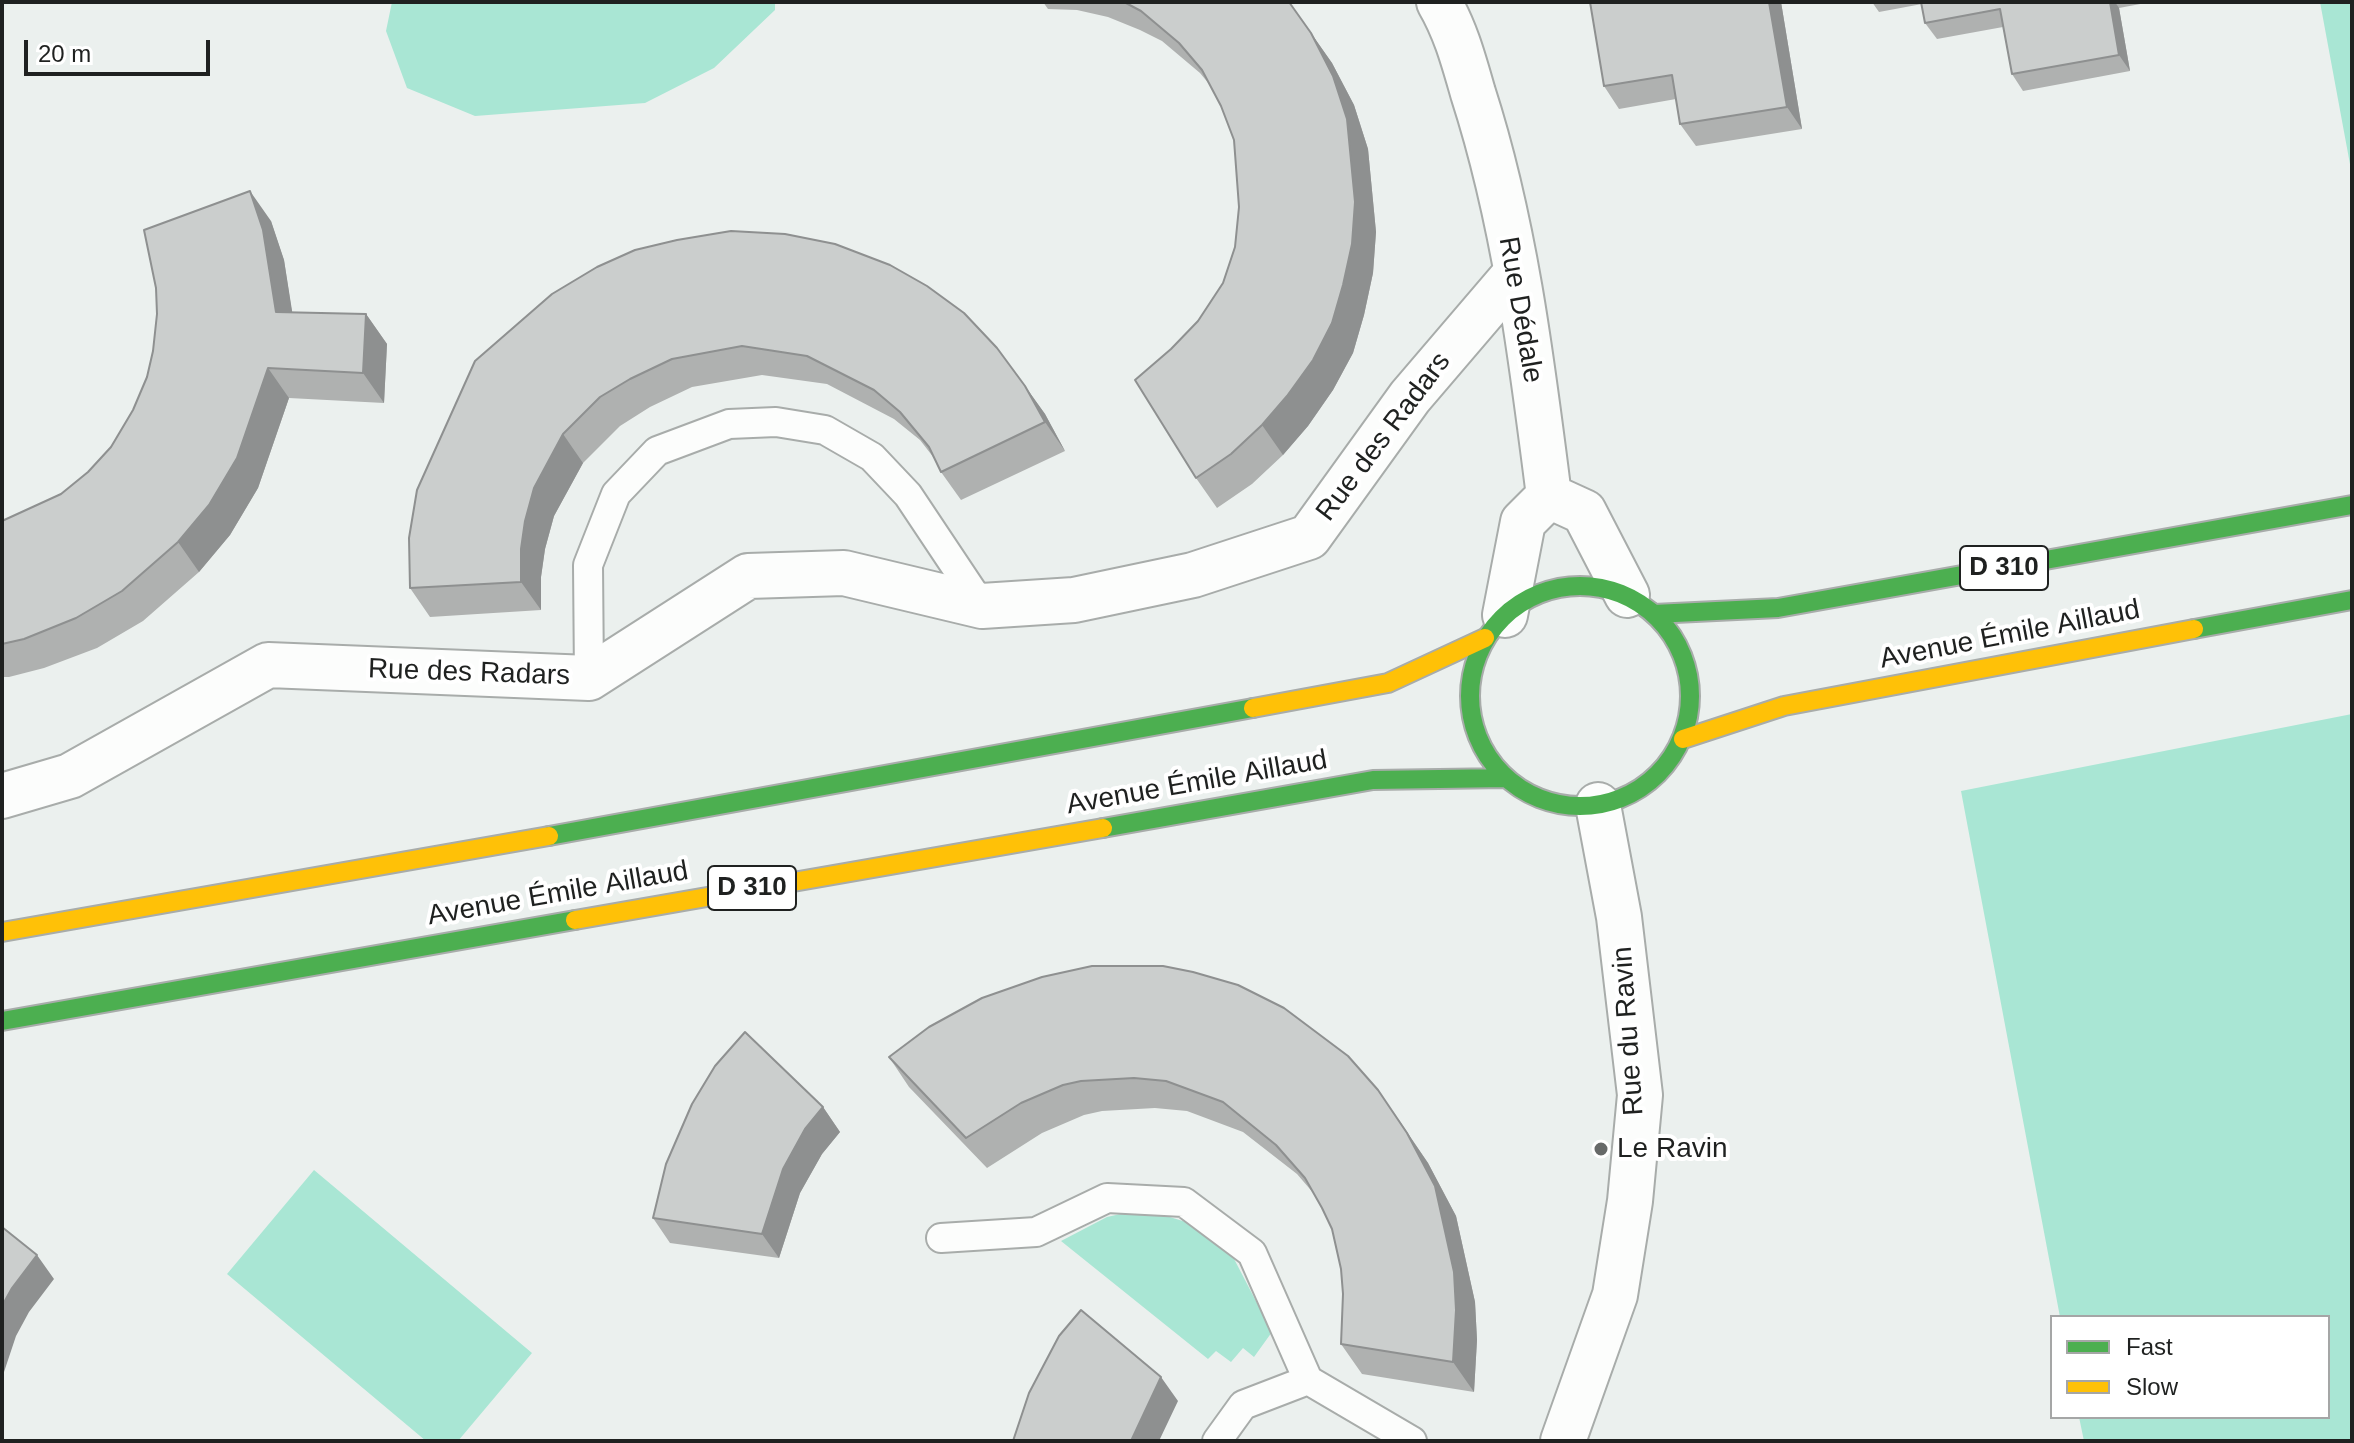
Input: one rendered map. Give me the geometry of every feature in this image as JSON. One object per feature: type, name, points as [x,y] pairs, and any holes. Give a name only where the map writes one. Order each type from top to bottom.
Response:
[{"type":"main road","name":"D 310","points":[[1641,604],[1778,608],[2352,505]]},
{"type":"main road","points":[[1594,586],[1641,604],[1676,640],[1689,672],[1691,706],[1683,739],[1663,770],[1634,793],[1598,805],[1565,805],[1533,797],[1505,778],[1482,748],[1470,712],[1471,675],[1495,626],[1531,597],[1561,587],[1594,586]]},
{"type":"main road","name":"Avenue Émile Aillaud","points":[[1683,739],[1784,706],[2352,600]]},
{"type":"main road","name":"Avenue Émile Aillaud","points":[[2,932],[1388,683],[1495,626]]},
{"type":"main road","name":"Avenue Émile Aillaud","points":[[2,1021],[1373,780],[1505,778]]},
{"type":"street","name":"Rue Dédale","points":[[1439,2],[1451,22],[1489,144],[1516,273],[1549,496]]},
{"type":"street","name":"Rue des Radars","points":[[2,796],[70,776],[268,665],[589,678],[748,576],[844,573],[982,606],[1074,600],[1193,575],[1309,537],[1410,397],[1516,273]]},
{"type":"street","points":[[1495,626],[1523,522],[1549,496],[1584,512],[1641,604]]},
{"type":"street","name":"Rue du Ravin","points":[[1563,1441],[1615,1295],[1630,1201],[1640,1095],[1619,917],[1598,805]]},
{"type":"lane","points":[[589,678],[588,565],[616,494],[657,451],[729,424],[776,422],[825,430],[872,457],[908,495],[982,606]]},
{"type":"lane","points":[[941,1238],[1036,1232],[1107,1198],[1184,1202],[1252,1253],[1308,1380],[1412,1441]]},
{"type":"lane","points":[[1217,1441],[1243,1405],[1308,1380]]},
{"type":"green space","points":[[392,2],[775,2],[775,10],[714,68],[645,103],[475,116],[407,88],[386,31]]},
{"type":"green space","points":[[2320,2],[2352,2],[2352,175]]},
{"type":"green space","points":[[2352,714],[2352,1441],[2084,1441],[2079,1419],[2330,1419],[2330,1315],[2060,1315],[1961,791]]},
{"type":"green space","points":[[314,1170],[532,1353],[458,1441],[426,1441],[227,1274]]},
{"type":"green space","points":[[1125,1213],[1160,1214],[1186,1222],[1232,1255],[1272,1332],[1254,1357],[1243,1348],[1231,1362],[1216,1351],[1208,1359],[1061,1241],[1107,1217]]},
{"type":"building","points":[[1124,2],[1289,2],[1311,33],[1333,76],[1347,119],[1355,202],[1352,244],[1332,323],[1313,360],[1262,425],[1231,454],[1196,478],[1135,380],[1198,321],[1223,283],[1235,247],[1239,207],[1234,140],[1202,70],[1179,43],[1141,11]]},
{"type":"building","points":[[1590,2],[1769,2],[1787,107],[1680,124],[1672,75],[1604,86]]},
{"type":"building","points":[[1921,2],[2110,2],[2119,55],[2012,74],[2000,9],[1925,23]]},
{"type":"building","points":[[250,191],[263,230],[276,312],[366,314],[363,373],[268,368],[237,458],[209,505],[178,542],[122,591],[76,618],[24,639],[2,644],[2,521],[61,494],[88,472],[111,447],[133,410],[147,377],[157,314],[156,288],[144,230]]},
{"type":"building","points":[[731,231],[785,234],[835,244],[890,265],[927,286],[964,313],[997,348],[1025,386],[1045,422],[941,472],[929,447],[900,412],[874,390],[807,356],[742,346],[672,359],[600,397],[563,434],[534,488],[521,549],[521,582],[410,588],[409,538],[417,490],[475,361],[552,294],[597,267],[635,250]]},
{"type":"building","points":[[1092,966],[1163,966],[1238,985],[1284,1008],[1348,1056],[1378,1090],[1407,1133],[1435,1186],[1454,1272],[1456,1310],[1453,1362],[1341,1344],[1341,1269],[1332,1229],[1322,1208],[1305,1178],[1276,1145],[1223,1102],[1166,1081],[1134,1078],[1081,1081],[1063,1085],[1021,1103],[966,1138],[889,1057],[929,1027],[982,998],[1042,977]]},
{"type":"building","points":[[745,1032],[823,1107],[805,1129],[783,1169],[762,1234],[653,1218],[666,1164],[692,1104],[715,1066]]},
{"type":"building","points":[[2,1227],[37,1255],[2,1306]]},
{"type":"building","points":[[1081,1310],[1161,1377],[1131,1441],[1013,1441],[1029,1393],[1059,1336]]},
{"type":"traffic: fast","points":[[1654,614],[1778,608],[2352,505]]},
{"type":"traffic: fast","points":[[1580,586],[1622,594],[1658,618],[1682,654],[1690,696],[1682,738],[1658,774],[1622,798],[1580,806],[1538,798],[1502,774],[1478,738],[1470,696],[1478,654],[1502,618],[1538,594],[1580,586]]},
{"type":"traffic: fast","points":[[2194,629],[2352,600]]},
{"type":"traffic: fast","points":[[549,836],[1253,708]]},
{"type":"traffic: fast","points":[[1103,828],[1373,780],[1505,778]]},
{"type":"traffic: fast","points":[[2,1021],[575,920]]},
{"type":"traffic: slow","points":[[1683,739],[1784,706],[2194,629]]},
{"type":"traffic: slow","points":[[1253,708],[1388,683],[1485,638]]},
{"type":"traffic: slow","points":[[575,920],[1103,828]]},
{"type":"traffic: slow","points":[[2,932],[549,836]]},
{"type":"place","name":"Le Ravin","points":[[1601,1149]]}]
